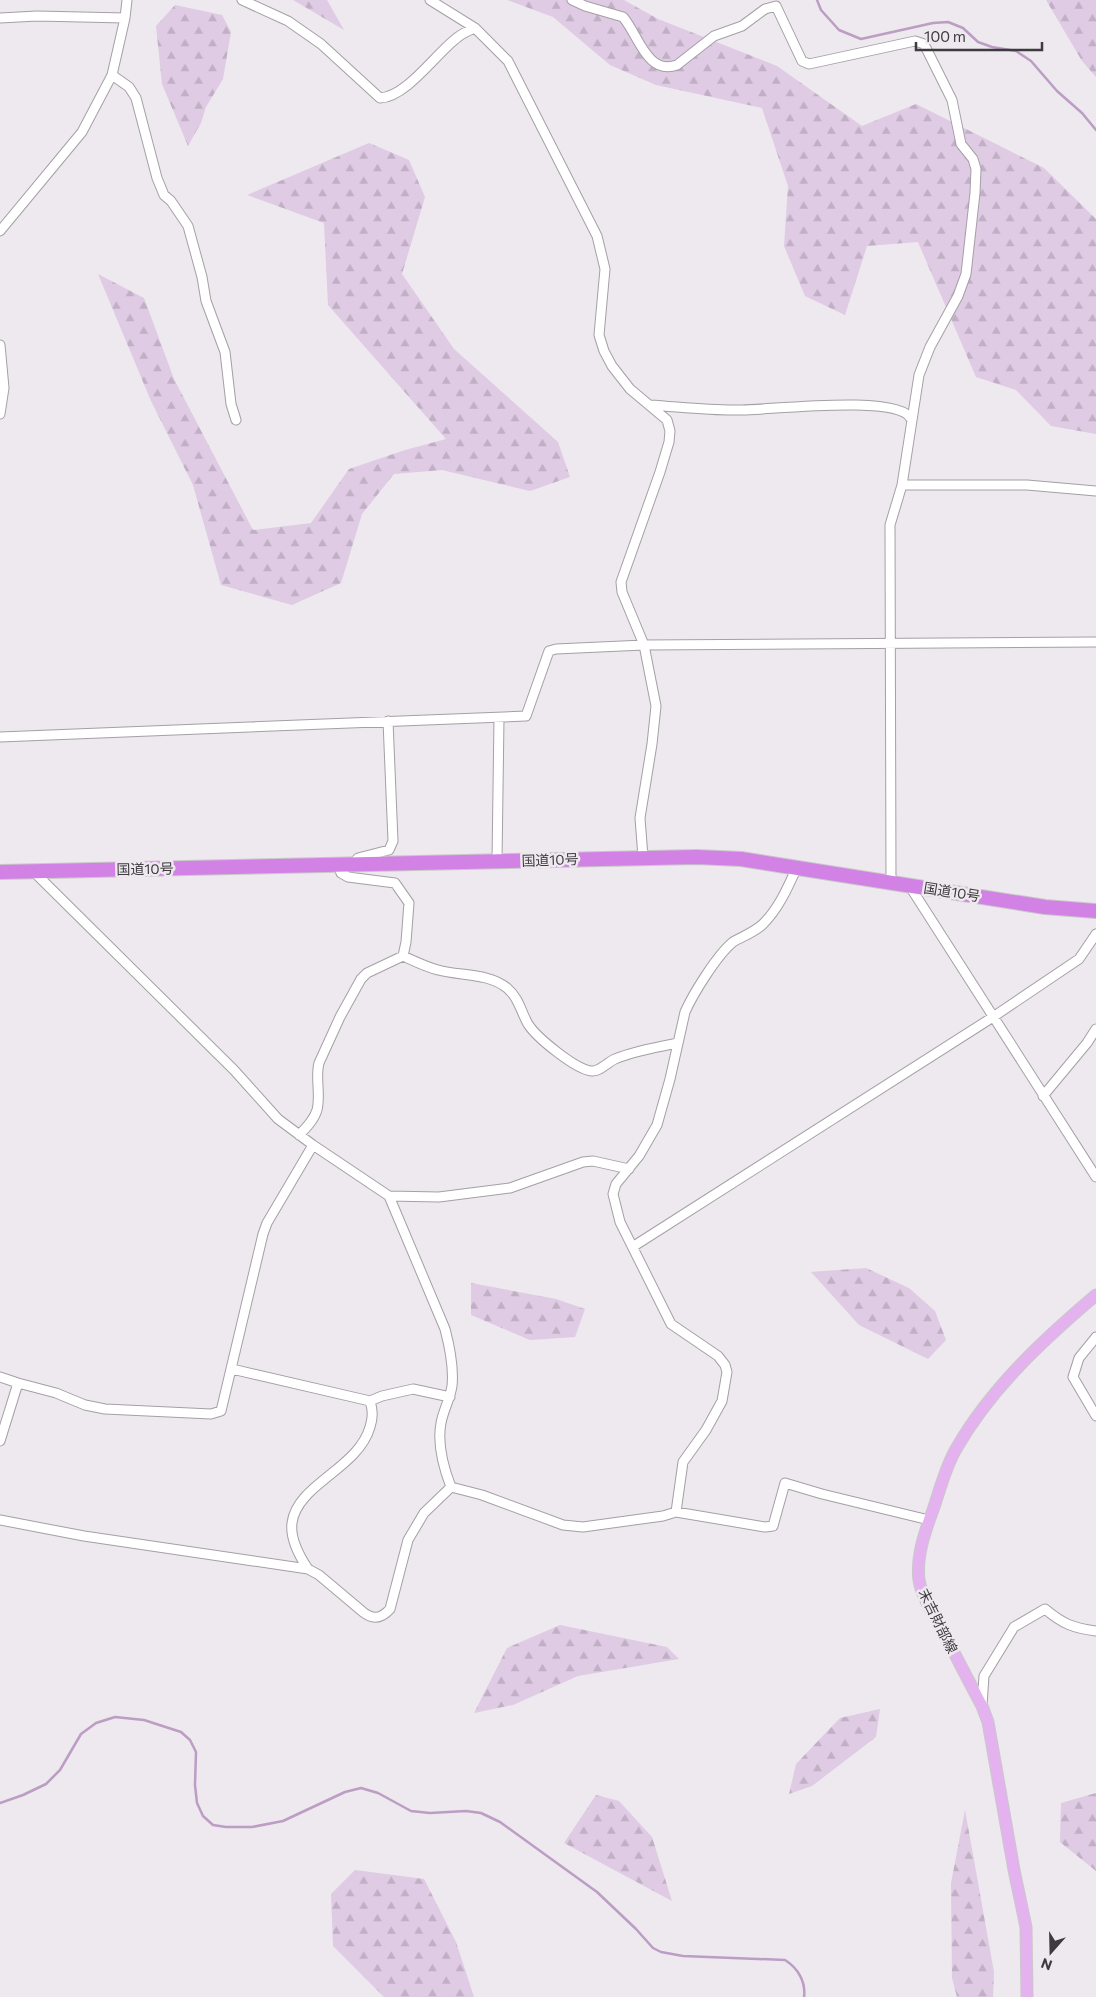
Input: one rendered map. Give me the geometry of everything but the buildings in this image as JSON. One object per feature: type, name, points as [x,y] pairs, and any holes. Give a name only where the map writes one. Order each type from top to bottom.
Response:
[{"type":"highway","name":"国道10号","points":[[0,872],[697,857],[733,859],[797,867],[1036,905],[1096,911]]},
{"type":"main road","name":"末吉財部線","points":[[1027,1997],[1026,1927],[988,1722],[982,1706],[929,1606],[920,1581],[919,1567],[929,1520],[952,1458],[968,1430],[1022,1362],[1096,1295]]},
{"type":"street","points":[[0,231],[82,132],[112,75],[125,18],[127,0]]},
{"type":"street","points":[[242,0],[288,22],[321,44],[380,98],[388,98],[402,88],[458,36],[475,28]]},
{"type":"street","points":[[430,0],[475,28],[508,61],[597,236],[605,269],[599,335],[601,343],[612,366],[623,381],[667,420],[670,431],[669,442],[660,472],[621,582],[622,592],[644,645],[656,706],[640,818],[643,857]]},
{"type":"street","points":[[572,0],[585,6],[623,17],[653,63],[670,68],[677,65],[714,36],[742,26],[765,9],[776,6],[802,61],[809,64],[915,41],[924,44],[952,100],[961,144],[972,159],[976,169],[975,193],[966,274],[958,296],[930,346],[919,375],[902,485],[890,525],[891,882]]},
{"type":"street","points":[[0,18],[37,16],[125,18]]},
{"type":"street","points":[[112,75],[129,86],[136,98],[156,178],[164,195],[171,201],[188,226],[202,277],[206,300],[225,352],[231,404],[236,420]]},
{"type":"street","points":[[0,345],[4,388],[0,414]]},
{"type":"street","points":[[650,405],[743,410],[828,405],[874,406],[901,410],[911,419]]},
{"type":"street","points":[[902,485],[1027,484],[1096,491]]},
{"type":"street","points":[[0,737],[526,716],[549,651],[556,649],[644,645],[1096,642]]},
{"type":"street","points":[[497,861],[498,718]]},
{"type":"street","points":[[352,864],[358,858],[389,850],[393,841],[388,722]]},
{"type":"street","points":[[338,865],[340,873],[348,877],[395,883],[408,903],[406,942],[403,956]]},
{"type":"street","points":[[676,1512],[683,1462],[706,1430],[722,1400],[727,1372],[725,1365],[718,1356],[672,1324],[634,1246],[620,1222],[613,1194],[616,1184],[645,1147],[657,1125],[685,1012],[689,1003],[720,955],[732,943],[762,924],[783,898],[797,867]]},
{"type":"street","points":[[34,872],[234,1070],[278,1119],[389,1196],[439,1197],[510,1188],[583,1162],[593,1161],[629,1169]]},
{"type":"street","points":[[909,885],[1096,1177]]},
{"type":"street","points":[[634,1246],[993,1017],[1079,959],[1096,934]]},
{"type":"street","points":[[299,1135],[313,1119],[317,1110],[317,1071],[356,986],[367,974],[403,956],[438,970],[483,978],[504,986],[518,1001],[528,1024],[535,1034],[562,1056],[591,1071],[597,1070],[621,1056],[678,1043]]},
{"type":"street","points":[[1043,1096],[1087,1043],[1096,1029]]},
{"type":"street","points":[[0,1376],[18,1384],[56,1392],[85,1405],[105,1409],[211,1414],[221,1411],[267,1222],[313,1145]]},
{"type":"street","points":[[389,1196],[445,1329],[452,1369],[450,1397],[441,1423],[440,1442],[445,1472],[451,1487]]},
{"type":"street","points":[[1096,1337],[1079,1358],[1073,1377],[1096,1416]]},
{"type":"street","points":[[232,1369],[370,1401],[413,1388],[450,1397]]},
{"type":"street","points":[[0,1441],[18,1384]]},
{"type":"street","points":[[308,1569],[300,1556],[294,1538],[292,1524],[296,1512],[300,1502],[342,1466],[361,1446],[367,1436],[373,1416],[370,1401]]},
{"type":"street","points":[[451,1487],[482,1495],[563,1525],[583,1527],[663,1516],[676,1512],[765,1527],[773,1526],[785,1483],[929,1520]]},
{"type":"street","points":[[0,1520],[84,1536],[308,1569],[319,1575],[370,1617],[377,1618],[385,1615],[390,1609],[408,1540],[424,1513],[451,1487]]},
{"type":"street","points":[[982,1706],[984,1676],[1014,1628],[1020,1624],[1046,1609],[1060,1621],[1075,1628],[1096,1631]]},
{"type":"green space","points":[[293,0],[327,0],[344,30]]},
{"type":"green space","points":[[507,0],[624,0],[658,19],[777,66],[862,126],[916,104],[1044,168],[1096,219],[1096,434],[1051,426],[1016,390],[976,377],[918,242],[867,246],[845,315],[805,296],[784,246],[788,186],[762,108],[656,85],[610,65],[553,17]]},
{"type":"green space","points":[[1046,0],[1096,0],[1096,77],[1082,61]]},
{"type":"green space","points":[[175,5],[222,15],[231,32],[223,79],[206,107],[201,123],[188,146],[162,84],[156,26]]},
{"type":"green space","points":[[369,143],[409,160],[425,197],[402,274],[454,349],[558,442],[570,477],[530,491],[442,470],[394,474],[362,514],[341,583],[292,605],[221,585],[193,485],[151,401],[98,274],[144,298],[174,379],[253,530],[311,523],[349,469],[405,450],[446,439],[328,305],[324,223],[247,195]]},
{"type":"green space","points":[[866,1268],[909,1288],[935,1311],[946,1340],[928,1359],[859,1325],[811,1272]]},
{"type":"green space","points":[[471,1283],[556,1299],[585,1309],[575,1337],[530,1340],[471,1315]]},
{"type":"green space","points":[[560,1625],[667,1647],[679,1659],[578,1676],[513,1705],[474,1713],[507,1648]]},
{"type":"green space","points":[[880,1709],[876,1737],[812,1786],[789,1794],[796,1764],[840,1718]]},
{"type":"green space","points":[[1096,1793],[1096,1871],[1060,1842],[1061,1803]]},
{"type":"green space","points":[[596,1795],[619,1801],[652,1837],[672,1901],[564,1843]]},
{"type":"green space","points":[[965,1810],[994,1972],[993,1997],[957,1997],[952,1978],[951,1883]]},
{"type":"green space","points":[[355,1870],[424,1879],[456,1942],[474,1997],[384,1997],[333,1946],[331,1894]]},
{"type":"waterway","points":[[817,0],[821,10],[839,30],[861,39],[933,23],[948,22],[963,28],[978,42],[992,47],[1016,51],[1031,61],[1057,91],[1082,113],[1096,130]]},
{"type":"waterway","points":[[0,1803],[46,1784],[60,1770],[81,1734],[96,1723],[115,1717],[144,1720],[181,1732],[190,1740],[196,1752],[195,1785],[197,1803],[203,1816],[213,1825],[252,1827],[283,1821],[345,1792],[361,1788],[378,1793],[411,1811],[430,1813],[466,1811],[481,1813],[500,1822],[597,1892],[653,1948],[661,1952],[683,1956],[785,1960],[794,1967],[800,1976],[804,1986],[804,1997]]}]
